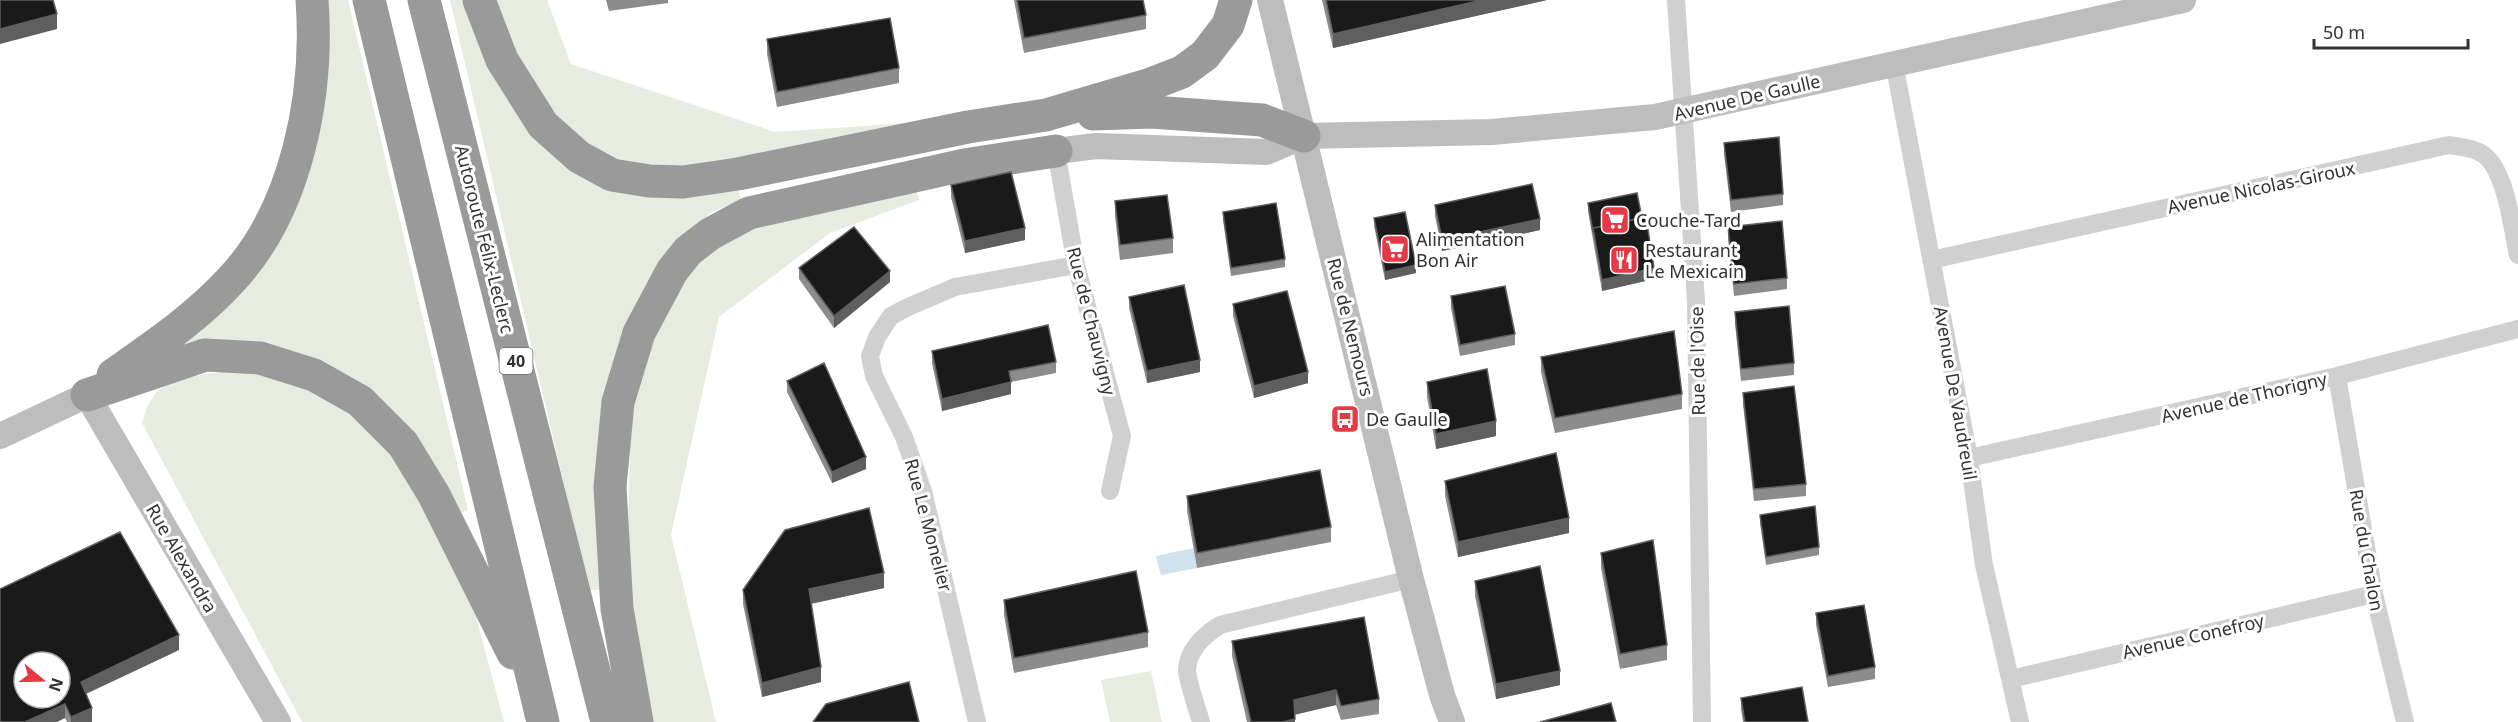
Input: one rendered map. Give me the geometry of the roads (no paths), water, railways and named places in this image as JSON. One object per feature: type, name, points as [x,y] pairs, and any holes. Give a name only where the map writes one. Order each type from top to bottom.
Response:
[{"type":"highway","points":[[87,395],[184,324],[231,281],[259,245],[283,195],[301,142],[312,86],[312,0]]},
{"type":"highway","points":[[369,0],[542,715]]},
{"type":"highway","name":"Autoroute Félix-Leclerc","points":[[424,0],[607,722]]},
{"type":"highway","points":[[479,0],[502,60],[543,125],[579,157],[612,175],[649,181],[683,182],[738,174],[968,128],[1046,115],[1151,84],[1182,72],[1205,55],[1228,26],[1236,0]]},
{"type":"highway","points":[[1046,115],[1152,112],[1251,119],[1262,120],[1304,136]]},
{"type":"highway","points":[[637,722],[617,609],[610,487],[618,402],[639,333],[672,271],[688,251],[710,234],[749,213],[964,165],[1056,151]]},
{"type":"highway","points":[[87,395],[205,355],[260,358],[314,375],[360,401],[403,444],[434,495],[542,715]]},
{"type":"street","name":"Rue de Nemours","points":[[1270,0],[1411,579],[1442,695],[1452,722]]},
{"type":"street","name":"Rue de l'Oise","points":[[1676,0],[1696,301],[1702,722]]},
{"type":"street","name":"Avenue De Gaulle","points":[[1304,136],[1528,130],[1683,112],[2183,0]]},
{"type":"street","name":"Avenue De Vaudreuil","points":[[1894,63],[1969,458],[1984,565],[2020,722]]},
{"type":"street","points":[[1056,151],[1096,147],[1266,152],[1304,136]]},
{"type":"street","name":"Avenue Nicolas-Giroux","points":[[1931,260],[2449,145],[2481,153],[2494,165],[2501,181],[2518,255]]},
{"type":"street","name":"Rue de Chauvigny","points":[[1056,151],[1076,265],[1122,436],[1110,491]]},
{"type":"street","name":"Rue Le Monelier","points":[[977,722],[923,491],[904,437],[874,376],[870,356],[877,336],[891,316],[908,307],[955,287],[1076,265]]},
{"type":"street","name":"Avenue de Thorigny","points":[[1969,458],[2337,376],[2518,330]]},
{"type":"street","name":"Rue du Chalon","points":[[2337,376],[2374,594],[2405,722]]},
{"type":"street","points":[[0,435],[87,395]]},
{"type":"street","name":"Rue Alexandra","points":[[87,395],[278,722]]},
{"type":"street","points":[[1201,722],[1187,671],[1194,651],[1203,636],[1220,625],[1411,579]]},
{"type":"street","name":"Avenue Conefroy","points":[[2011,679],[2374,594]]},
{"type":"water","points":[[1194,548],[1197,568],[1161,575],[1156,556]]},
{"type":"place","name":"Couche-Tard","points":[[1615,220]]},
{"type":"place","name":"Alimentation Bon Air","points":[[1395,249]]},
{"type":"place","name":"Restaurant Le Mexicain","points":[[1624,260]]},
{"type":"place","name":"De Gaulle","points":[[1345,419]]}]
